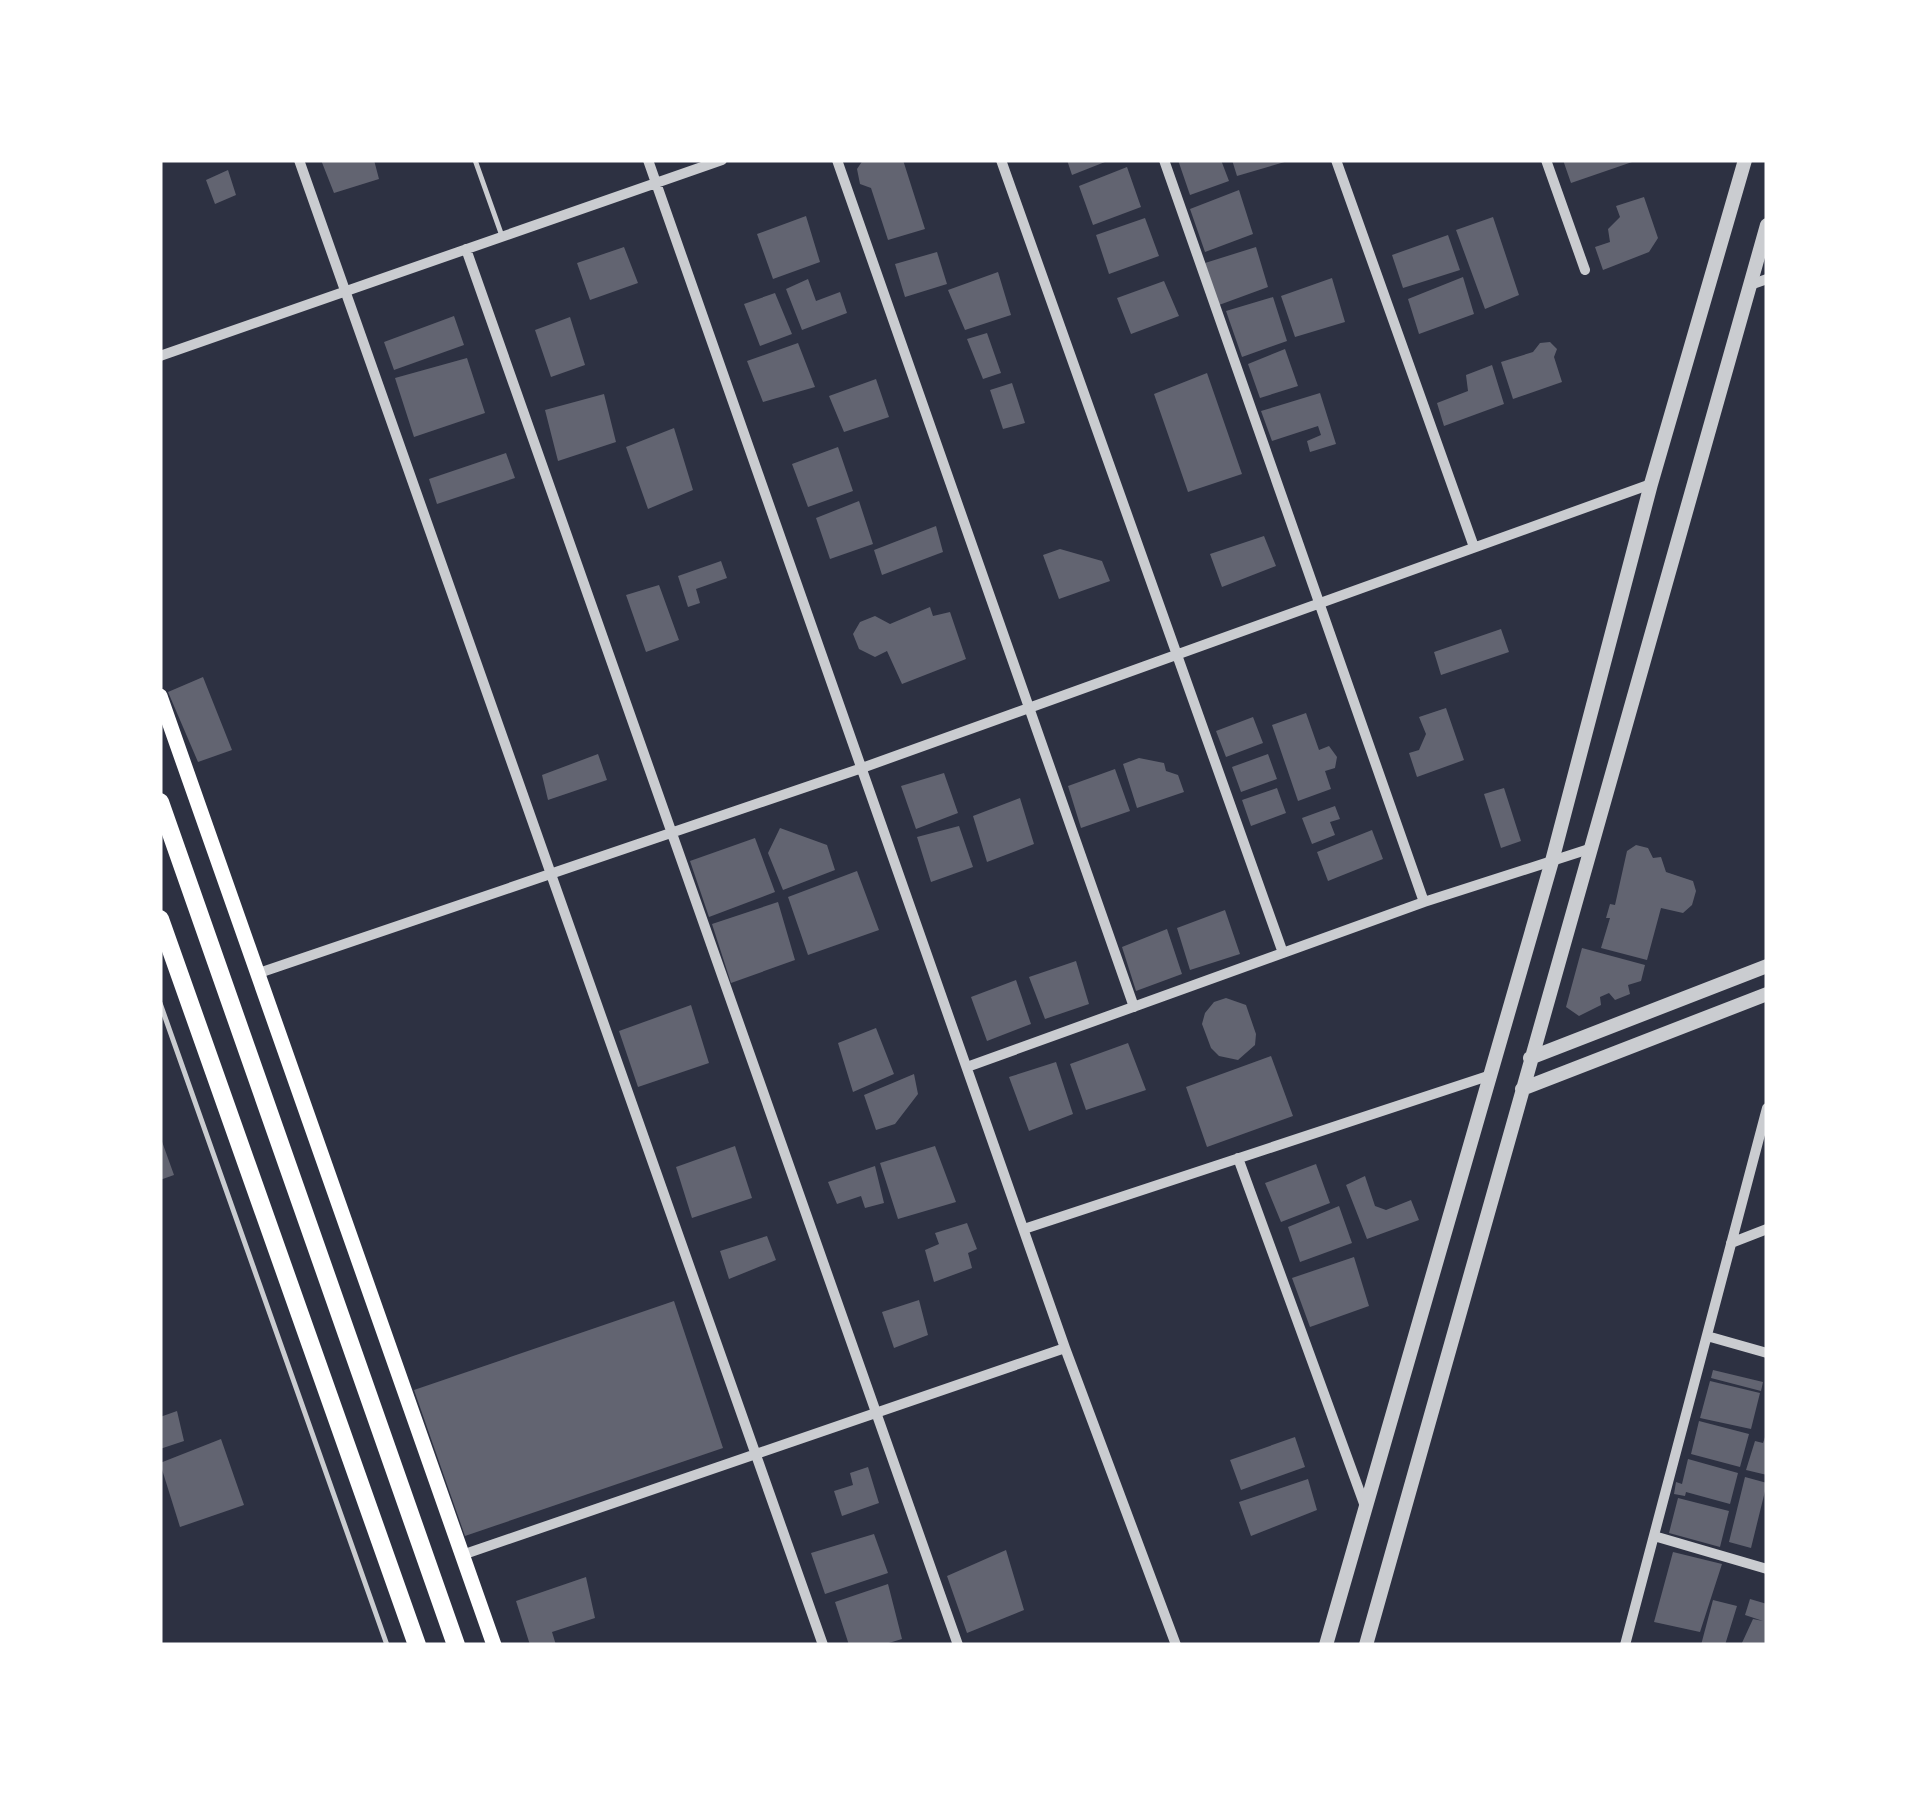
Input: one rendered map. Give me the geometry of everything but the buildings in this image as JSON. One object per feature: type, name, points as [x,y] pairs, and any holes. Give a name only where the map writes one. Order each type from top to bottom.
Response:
[{"type":"main road","points":[[160,696],[494,1645]]},
{"type":"main road","points":[[160,802],[456,1645]]},
{"type":"main road","points":[[160,919],[417,1645]]},
{"type":"street","points":[[299,160],[823,1645]]},
{"type":"street","points":[[648,160],[1066,1348],[1176,1645]]},
{"type":"street","points":[[160,356],[722,160]]},
{"type":"street","points":[[836,160],[1134,1007]]},
{"type":"street","points":[[1002,160],[1283,953]]},
{"type":"street","points":[[1164,160],[1424,902]]},
{"type":"street","points":[[1336,160],[1474,547]]},
{"type":"street","points":[[1546,160],[1585,270]]},
{"type":"street","points":[[1326,1645],[1552,862],[1651,484],[1745,160]]},
{"type":"street","points":[[1366,1645],[1767,225]]},
{"type":"street","points":[[466,249],[958,1645]]},
{"type":"street","points":[[1750,286],[1767,279]]},
{"type":"street","points":[[259,974],[862,768],[1651,484]]},
{"type":"street","points":[[967,1067],[1424,902],[1590,849]]},
{"type":"street","points":[[1530,1058],[1767,966]]},
{"type":"street","points":[[1522,1088],[1767,994]]},
{"type":"street","points":[[1024,1229],[1491,1074]]},
{"type":"street","points":[[1625,1645],[1767,1108]]},
{"type":"street","points":[[1238,1158],[1366,1509]]},
{"type":"street","points":[[1731,1243],[1767,1229]]},
{"type":"street","points":[[1707,1336],[1767,1353]]},
{"type":"street","points":[[462,1555],[1066,1348]]},
{"type":"street","points":[[1654,1536],[1767,1569]]},
{"type":"lane","points":[[475,160],[502,236]]},
{"type":"lane","points":[[160,1004],[387,1645]]}]
